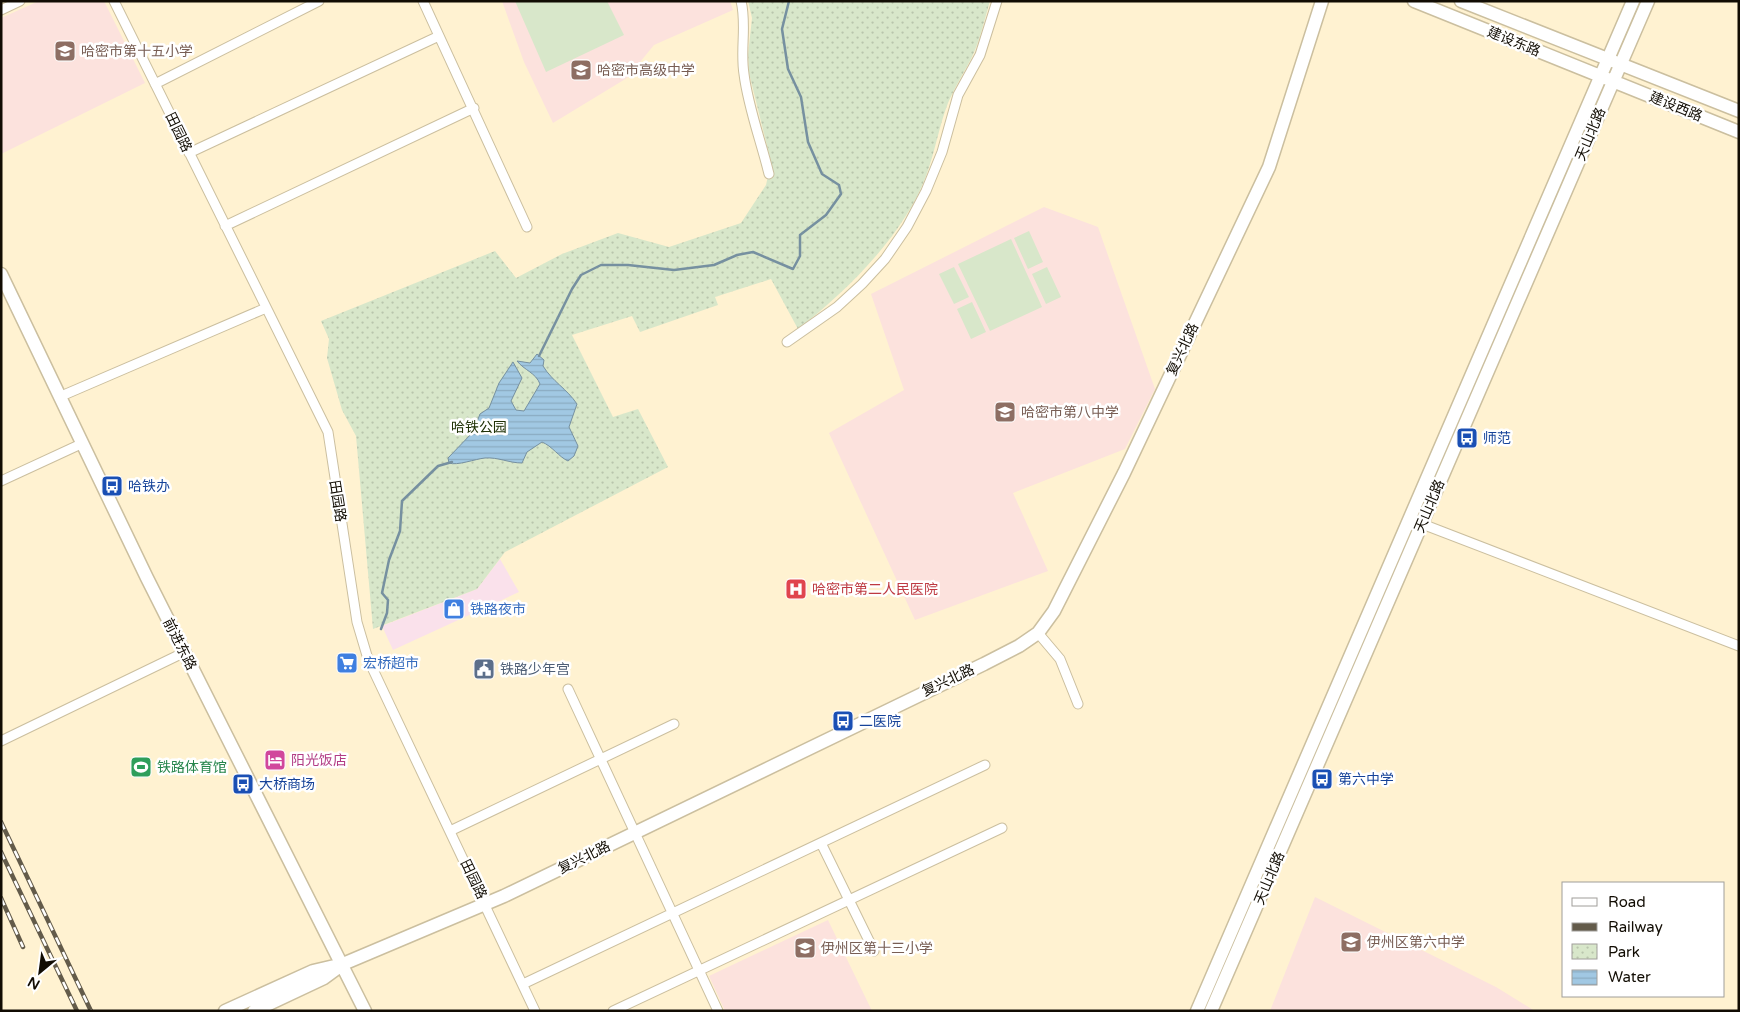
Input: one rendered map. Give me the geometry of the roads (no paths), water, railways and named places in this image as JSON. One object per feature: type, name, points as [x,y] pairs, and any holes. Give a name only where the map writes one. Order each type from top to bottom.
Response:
[{"type":"main road","name":"复兴北路","points":[[225,1011],[312,971],[343,964],[486,903],[984,664],[1019,646],[1038,633],[1054,611],[1124,473],[1269,167],[1322,1]]},
{"type":"main road","name":"建设东路","points":[[1414,1],[1614,80]]},
{"type":"main road","name":"建设东路","points":[[1461,1],[1620,65]]},
{"type":"main road","points":[[1197,1011],[1416,521],[1632,1]]},
{"type":"main road","name":"天山北路","points":[[1211,1011],[1416,521],[1648,1]]},
{"type":"main road","name":"建设西路","points":[[1620,65],[1739,111]]},
{"type":"main road","name":"建设西路","points":[[1614,80],[1739,132]]},
{"type":"main road","name":"前进东路","points":[[1,274],[81,444],[248,781],[366,1011]]},
{"type":"main road","points":[[254,1011],[324,978],[343,964]]},
{"type":"street","points":[[1,10],[20,1]]},
{"type":"street","name":"田园路","points":[[114,1],[328,432],[357,622],[368,659],[486,903],[535,1011]]},
{"type":"street","points":[[155,84],[319,1]]},
{"type":"street","points":[[423,1],[527,227]]},
{"type":"street","points":[[741,1],[745,19],[742,49],[744,74],[769,174]]},
{"type":"street","points":[[787,342],[838,307],[862,284],[885,259],[907,227],[926,191],[942,152],[958,95],[980,55],[997,1]]},
{"type":"street","points":[[189,153],[439,36]]},
{"type":"street","points":[[225,226],[474,108]]},
{"type":"street","points":[[59,397],[266,308]]},
{"type":"street","points":[[1,481],[81,444]]},
{"type":"street","points":[[1416,521],[1739,646]]},
{"type":"street","points":[[1038,633],[1060,659],[1078,704]]},
{"type":"street","points":[[1,742],[185,652]]},
{"type":"street","points":[[568,689],[718,1011]]},
{"type":"street","points":[[450,831],[674,724]]},
{"type":"street","points":[[522,984],[985,764]]},
{"type":"street","points":[[613,1011],[1002,828]]},
{"type":"street","points":[[821,843],[874,952]]},
{"type":"water","points":[[537,354],[544,360],[543,366],[555,381],[577,404],[569,427],[578,446],[574,456],[568,461],[542,442],[527,452],[522,463],[490,458],[457,464],[449,463],[448,458],[473,432],[480,414],[489,408],[499,383],[513,362],[522,378],[511,401],[516,410],[524,411],[540,384],[536,377],[517,361],[530,363]]},
{"type":"waterway","points":[[539,356],[572,289],[581,275],[601,265],[628,265],[674,270],[714,265],[737,255],[753,252],[793,269],[800,256],[800,235],[826,215],[841,194],[839,185],[822,174],[808,142],[801,97],[788,69],[782,29],[789,1]]},
{"type":"waterway","points":[[381,629],[387,613],[388,600],[382,593],[389,560],[400,531],[402,501],[438,466],[452,462]]},
{"type":"railway","points":[[1,822],[91,1011]]},
{"type":"railway","points":[[1,852],[77,1011]]},
{"type":"railway","points":[[1,898],[23,947]]},
{"type":"place","name":"哈密市第十五小学","points":[[65,51]]},
{"type":"place","name":"哈密市高级中学","points":[[581,70]]},
{"type":"place","name":"哈密市第八中学","points":[[1005,412]]},
{"type":"place","name":"师范","points":[[1467,438]]},
{"type":"place","name":"哈铁办","points":[[112,486]]},
{"type":"place","name":"哈密市第二人民医院","points":[[796,589]]},
{"type":"place","name":"铁路夜市","points":[[454,609]]},
{"type":"place","name":"宏桥超市","points":[[347,663]]},
{"type":"place","name":"铁路少年宫","points":[[484,669]]},
{"type":"place","name":"二医院","points":[[843,721]]},
{"type":"place","name":"阳光饭店","points":[[275,760]]},
{"type":"place","name":"铁路体育馆","points":[[141,767]]},
{"type":"place","name":"第六中学","points":[[1322,779]]},
{"type":"place","name":"大桥商场","points":[[243,784]]},
{"type":"place","name":"伊州区第六中学","points":[[1351,942]]},
{"type":"place","name":"伊州区第十三小学","points":[[805,948]]},
{"type":"park label","name":"哈铁公园","points":[[479,427]]}]
